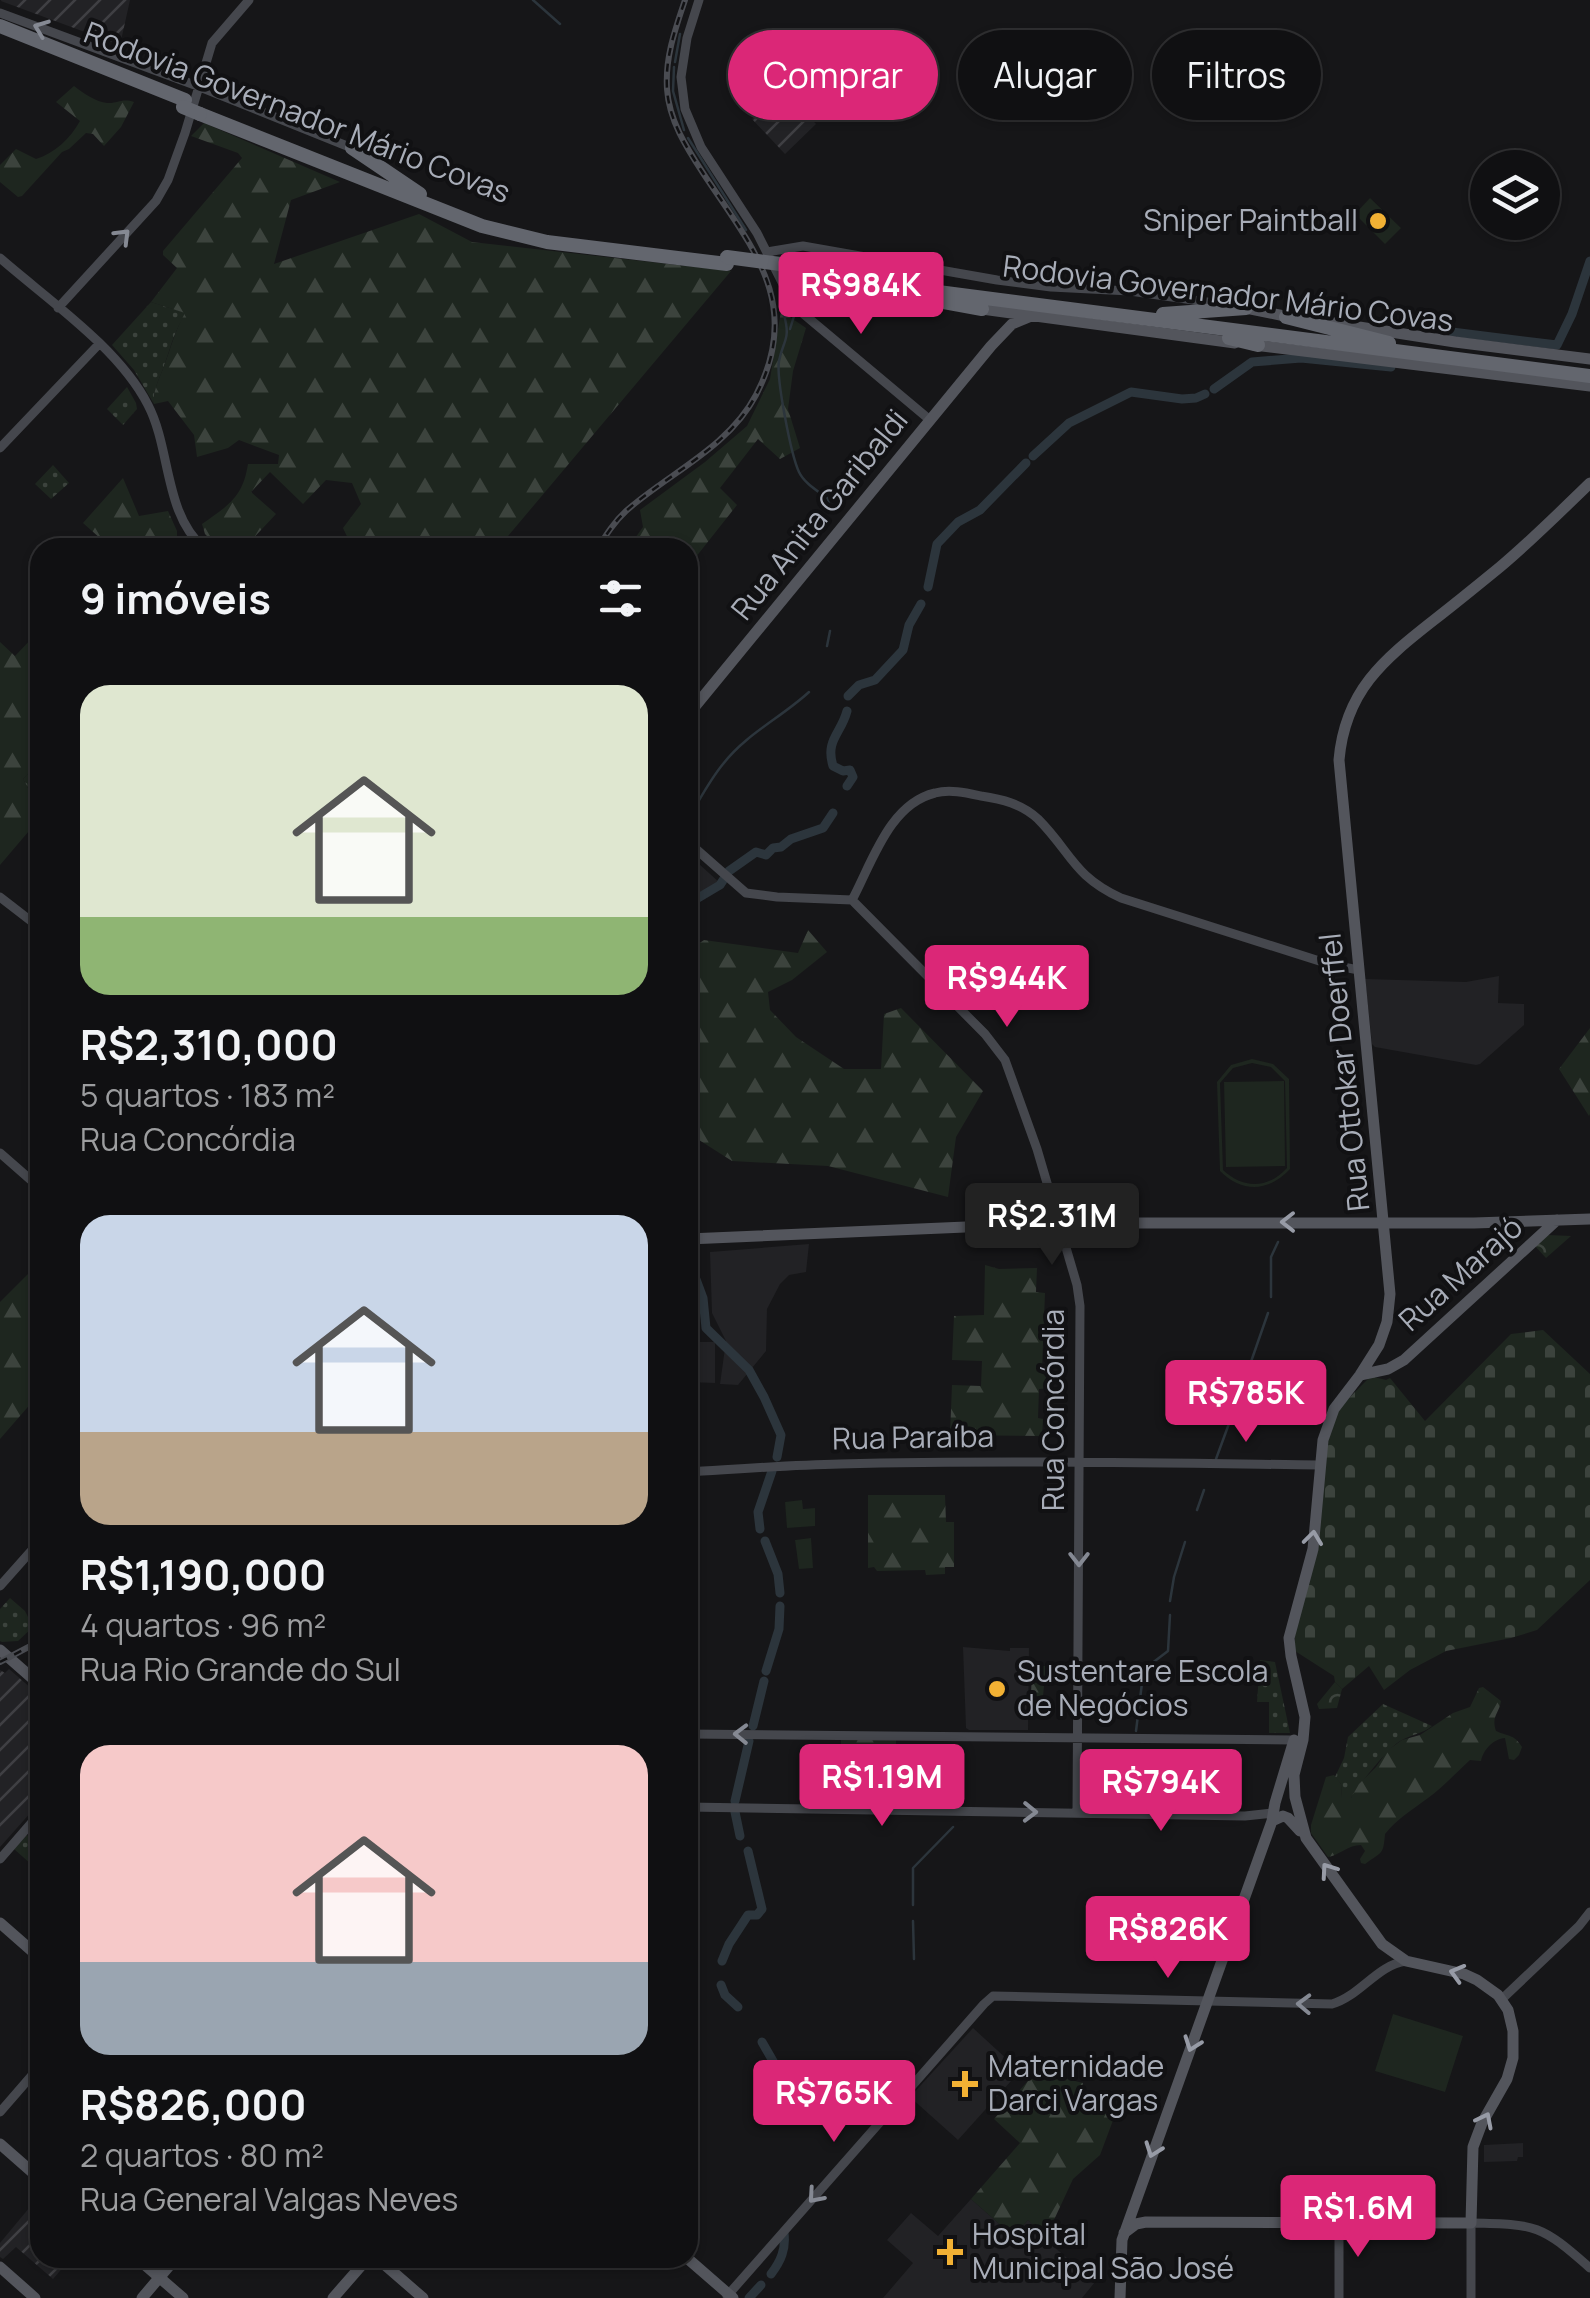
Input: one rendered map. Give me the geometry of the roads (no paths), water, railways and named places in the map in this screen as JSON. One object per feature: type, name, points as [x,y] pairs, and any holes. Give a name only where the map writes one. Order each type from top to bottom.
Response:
[{"type":"highway","name":"Rodovia Governador Mário Covas","points":[[0,30],[495,222],[542,233],[727,261]]},
{"type":"highway","name":"Rodovia Governador Mário Covas","points":[[201,110],[482,226],[564,244],[809,271],[1407,353],[1590,372]]},
{"type":"highway","points":[[352,148],[420,194]]},
{"type":"highway","name":"Rodovia Governador Mário Covas","points":[[809,271],[889,286],[1389,343],[1590,372]]},
{"type":"highway","points":[[889,286],[982,309]]},
{"type":"highway","points":[[1164,318],[1246,308]]},
{"type":"highway","points":[[1286,316],[1389,343]]},
{"type":"highway","points":[[1164,318],[1258,345]]},
{"type":"highway","points":[[1328,354],[1407,353]]},
{"type":"main road","points":[[58,308],[156,201],[172,170],[212,42],[249,0]]},
{"type":"main road","points":[[700,0],[682,61],[681,88],[684,109],[701,147],[767,252],[794,306],[930,420]]},
{"type":"main road","points":[[0,13],[352,148]]},
{"type":"main road","points":[[767,252],[803,246],[997,280],[1130,291],[1590,359]]},
{"type":"main road","points":[[0,258],[122,367],[148,405],[182,518],[195,538]]},
{"type":"main road","points":[[982,309],[1590,386]]},
{"type":"main road","points":[[982,309],[999,324],[991,346]]},
{"type":"main road","name":"Rua Anita Garibaldi","points":[[698,703],[991,346],[1012,324],[1033,316]]},
{"type":"main road","points":[[0,448],[100,344]]},
{"type":"main road","name":"Rua Ottokar Doerffel","points":[[1299,1743],[1304,1711],[1290,1638],[1313,1549],[1324,1434],[1331,1415],[1379,1345],[1390,1294],[1339,775],[1340,748],[1351,708],[1383,661],[1527,544],[1590,483]]},
{"type":"main road","points":[[698,851],[751,895],[852,900],[901,813],[938,792],[965,793],[1010,802],[1032,814],[1082,875],[1103,890],[1332,965],[1358,970]]},
{"type":"main road","points":[[0,897],[30,920]]},
{"type":"main road","name":"Rua Concórdia","points":[[852,900],[985,1034],[1005,1060],[1078,1285],[1077,1813]]},
{"type":"main road","points":[[0,1153],[30,1179]]},
{"type":"main road","points":[[1383,1205],[1400,1222]]},
{"type":"main road","name":"Rua Marajó","points":[[1360,1375],[1398,1364],[1558,1220]]},
{"type":"main road","points":[[698,1239],[1060,1223],[1590,1220]]},
{"type":"main road","points":[[1529,1222],[1538,1228],[1537,1238]]},
{"type":"main road","name":"Rua Marajó","points":[[1379,1345],[1385,1358],[1398,1364]]},
{"type":"main road","name":"Rua Paraíba","points":[[698,1471],[836,1464],[1079,1461],[1320,1465]]},
{"type":"main road","points":[[0,1586],[30,1552]]},
{"type":"main road","points":[[4,1654],[30,1676]]},
{"type":"main road","points":[[698,1734],[1299,1743]]},
{"type":"main road","points":[[1299,1743],[1294,1797],[1306,1838]]},
{"type":"main road","points":[[1120,2298],[1120,2248],[1124,2232],[1299,1743]]},
{"type":"main road","points":[[1272,1817],[1294,1797]]},
{"type":"main road","points":[[698,1807],[1283,1816],[1306,1838],[1376,1938],[1406,1962]]},
{"type":"main road","points":[[0,1859],[30,1824]]},
{"type":"main road","points":[[1502,1999],[1590,1912]]},
{"type":"main road","points":[[0,1923],[30,1949]]},
{"type":"main road","points":[[698,2268],[729,2297],[988,2000],[998,1996],[1332,2004],[1342,2001],[1394,1963],[1406,1962],[1470,1976],[1502,1999],[1512,2022],[1513,2058],[1507,2079],[1482,2123],[1474,2147],[1471,2298]]},
{"type":"main road","points":[[0,2112],[30,2078]]},
{"type":"main road","points":[[0,2136],[30,2162]]},
{"type":"main road","points":[[0,2144],[30,2170]]},
{"type":"main road","points":[[1134,2204],[1137,2214],[1146,2222]]},
{"type":"main road","points":[[1124,2232],[1146,2222],[1515,2224],[1535,2228],[1560,2241],[1588,2266]]},
{"type":"main road","points":[[1339,2223],[1339,2298]]},
{"type":"main road","points":[[0,2268],[34,2298]]},
{"type":"main road","points":[[141,2268],[183,2298]]},
{"type":"main road","points":[[146,2268],[174,2298]]},
{"type":"main road","points":[[142,2298],[167,2268]]},
{"type":"main road","points":[[333,2298],[359,2268]]},
{"type":"main road","points":[[388,2268],[422,2298]]},
{"type":"waterway","points":[[533,0],[560,24]]},
{"type":"waterway","points":[[675,62],[680,34]]},
{"type":"waterway","points":[[674,67],[673,91],[684,130]]},
{"type":"waterway","points":[[688,138],[746,230]]},
{"type":"waterway","points":[[1452,332],[1557,345],[1590,261]]},
{"type":"waterway","points":[[797,272],[797,304]]},
{"type":"waterway","points":[[790,329],[795,313]]},
{"type":"waterway","points":[[784,315],[787,335],[779,370],[792,450],[801,476],[828,499],[830,513]]},
{"type":"waterway","points":[[1214,389],[1252,362],[1301,358],[1391,367]]},
{"type":"waterway","points":[[1033,456],[1069,423],[1131,392],[1182,399],[1205,394]]},
{"type":"waterway","points":[[928,587],[937,544],[958,522],[980,510],[1026,463]]},
{"type":"waterway","points":[[848,696],[859,685],[875,680],[903,650],[909,625],[921,604]]},
{"type":"waterway","points":[[827,646],[830,631]]},
{"type":"waterway","points":[[698,802],[732,753],[809,692]]},
{"type":"waterway","points":[[847,711],[831,757],[833,766],[850,770],[853,777],[847,786]]},
{"type":"waterway","points":[[698,898],[720,885],[729,871],[756,852],[766,855],[791,839],[823,828],[833,813]]},
{"type":"waterway","points":[[1271,1297],[1271,1257],[1278,1242]]},
{"type":"waterway","points":[[698,1285],[706,1328],[749,1370],[764,1397],[781,1435],[777,1457]]},
{"type":"waterway","points":[[1238,1399],[1268,1313]]},
{"type":"waterway","points":[[1216,1459],[1234,1410]]},
{"type":"waterway","points":[[760,1529],[758,1512],[772,1471]]},
{"type":"waterway","points":[[1197,1510],[1204,1490]]},
{"type":"waterway","points":[[765,1541],[778,1574],[780,1593]]},
{"type":"waterway","points":[[1170,1601],[1185,1542]]},
{"type":"waterway","points":[[766,1671],[779,1629],[780,1606]]},
{"type":"waterway","points":[[1147,1667],[1168,1651],[1170,1615]]},
{"type":"waterway","points":[[1136,1731],[1143,1675]]},
{"type":"waterway","points":[[753,1726],[764,1681]]},
{"type":"waterway","points":[[735,1801],[749,1741]]},
{"type":"waterway","points":[[1086,1767],[1125,1753]]},
{"type":"waterway","points":[[735,1812],[740,1836]]},
{"type":"waterway","points":[[913,1905],[913,1868],[953,1827]]},
{"type":"waterway","points":[[722,1961],[748,1915],[757,1915],[762,1909],[748,1851]]},
{"type":"waterway","points":[[913,1921],[914,1959]]},
{"type":"waterway","points":[[721,1985],[738,2007]]},
{"type":"waterway","points":[[762,2042],[781,2075]]},
{"type":"waterway","points":[[771,2274],[782,2255],[784,2233]]},
{"type":"waterway","points":[[749,2298],[761,2285]]},
{"type":"railway","points":[[605,538],[626,511],[697,459],[744,414],[769,362],[775,332],[773,304],[754,251],[690,153],[671,112],[668,66],[685,0]]},
{"type":"railway","points":[[0,1662],[30,1646]]},
{"type":"place","name":"Sniper Paintball","points":[[1378,221]]},
{"type":"place","name":"Sustentare Escola de Negócios","points":[[997,1689]]},
{"type":"place","name":"Maternidade Darci Vargas","points":[[965,2084]]},
{"type":"place","name":"Hospital Municipal São José","points":[[950,2252]]}]
